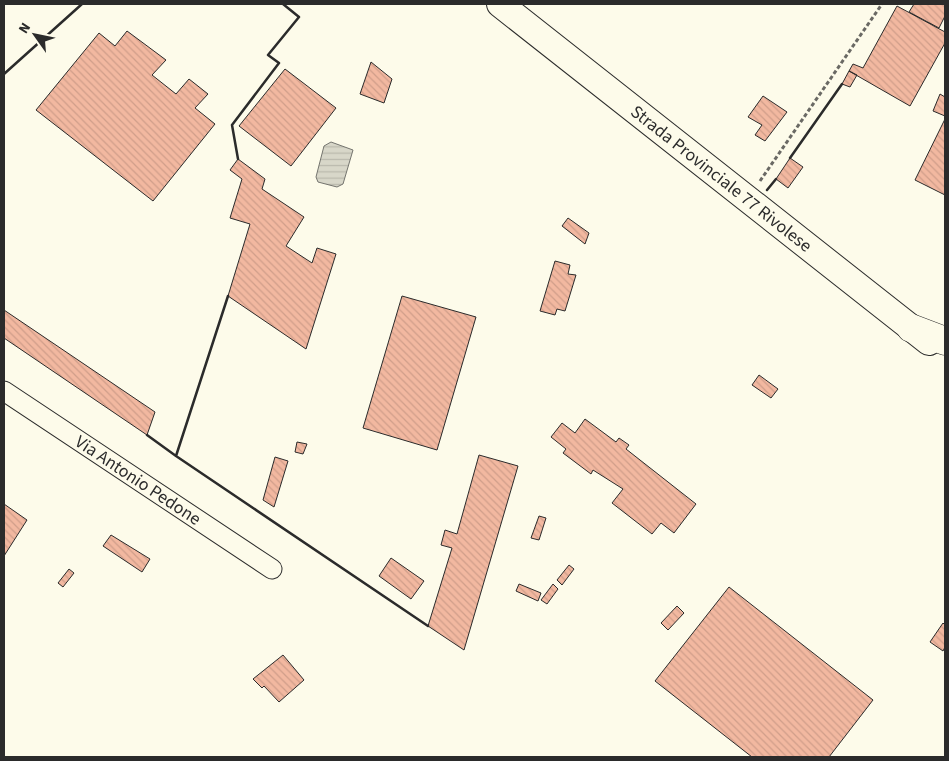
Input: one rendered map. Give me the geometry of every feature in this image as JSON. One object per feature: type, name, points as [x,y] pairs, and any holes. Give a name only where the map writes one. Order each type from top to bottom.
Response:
[{"type":"highway","points":[[911,328],[945,341]]},
{"type":"main road","name":"Strada Provinciale 77 Rivolese","points":[[500,4],[945,354]]},
{"type":"street","name":"Via Antonio Pedone","points":[[4,392],[272,569]]},
{"type":"path","points":[[748,198],[882,4]]},
{"type":"shaded area","points":[[331,142],[353,150],[343,184],[337,187],[318,182],[316,177],[324,146]]},
{"type":"building","points":[[914,4],[945,4],[945,16],[939,28],[909,12]]},
{"type":"building","points":[[897,6],[945,32],[945,43],[910,106],[849,71],[853,64],[863,68]]},
{"type":"building","points":[[127,31],[166,60],[152,75],[176,94],[189,79],[208,94],[195,108],[215,124],[153,201],[36,110],[99,33],[115,46]]},
{"type":"building","points":[[371,62],[392,79],[384,103],[360,94]]},
{"type":"building","points":[[285,69],[336,108],[291,166],[239,126]]},
{"type":"building","points":[[849,71],[857,75],[850,87],[842,84]]},
{"type":"building","points":[[940,94],[945,97],[945,116],[933,111]]},
{"type":"building","points":[[763,96],[787,112],[765,141],[755,135],[762,125],[748,117]]},
{"type":"building","points":[[945,119],[945,195],[915,180]]},
{"type":"building","points":[[790,158],[803,167],[788,188],[776,179]]},
{"type":"building","points":[[238,159],[265,179],[262,189],[304,217],[286,246],[312,263],[317,248],[336,254],[306,349],[228,296],[250,224],[230,218],[242,179],[230,170]]},
{"type":"building","points":[[568,218],[589,233],[585,244],[562,226]]},
{"type":"building","points":[[555,261],[570,265],[568,274],[576,275],[565,311],[557,309],[555,315],[540,311]]},
{"type":"building","points":[[402,296],[476,317],[437,450],[363,428]]},
{"type":"building","points":[[4,310],[155,412],[147,435],[4,338]]},
{"type":"building","points":[[759,375],[778,389],[771,398],[752,385]]},
{"type":"building","points":[[585,419],[616,442],[619,438],[629,445],[626,449],[696,504],[674,533],[661,523],[652,534],[612,503],[623,489],[593,470],[591,474],[563,453],[566,449],[551,437],[562,423],[575,433]]},
{"type":"building","points":[[297,442],[307,444],[303,454],[295,452]]},
{"type":"building","points":[[479,455],[518,466],[464,650],[428,626],[452,548],[441,545],[445,530],[457,534]]},
{"type":"building","points":[[275,457],[288,461],[274,507],[263,500]]},
{"type":"building","points":[[4,504],[27,520],[4,556]]},
{"type":"building","points":[[539,516],[546,518],[539,540],[531,538]]},
{"type":"building","points":[[111,535],[150,559],[142,572],[103,546]]},
{"type":"building","points":[[391,558],[424,581],[411,599],[379,576]]},
{"type":"building","points":[[569,565],[574,569],[562,585],[557,580]]},
{"type":"building","points":[[69,569],[74,573],[63,587],[58,583]]},
{"type":"building","points":[[519,584],[541,593],[538,601],[516,591]]},
{"type":"building","points":[[553,584],[558,589],[547,604],[541,600]]},
{"type":"building","points":[[729,587],[873,700],[829,757],[752,757],[655,681]]},
{"type":"building","points":[[677,606],[684,613],[668,630],[661,623]]},
{"type":"building","points":[[943,623],[945,625],[945,647],[943,651],[930,642]]},
{"type":"building","points":[[283,655],[304,680],[279,702],[264,686],[262,688],[253,679]]},
{"type":"wall","points":[[4,74],[82,4]]},
{"type":"wall","points":[[238,159],[232,125],[279,63],[268,55],[299,17],[283,4]]},
{"type":"wall","points":[[790,158],[842,84]]},
{"type":"wall","points":[[767,190],[776,179]]},
{"type":"wall","points":[[147,435],[176,456],[228,296]]},
{"type":"wall","points":[[176,456],[428,626]]}]
